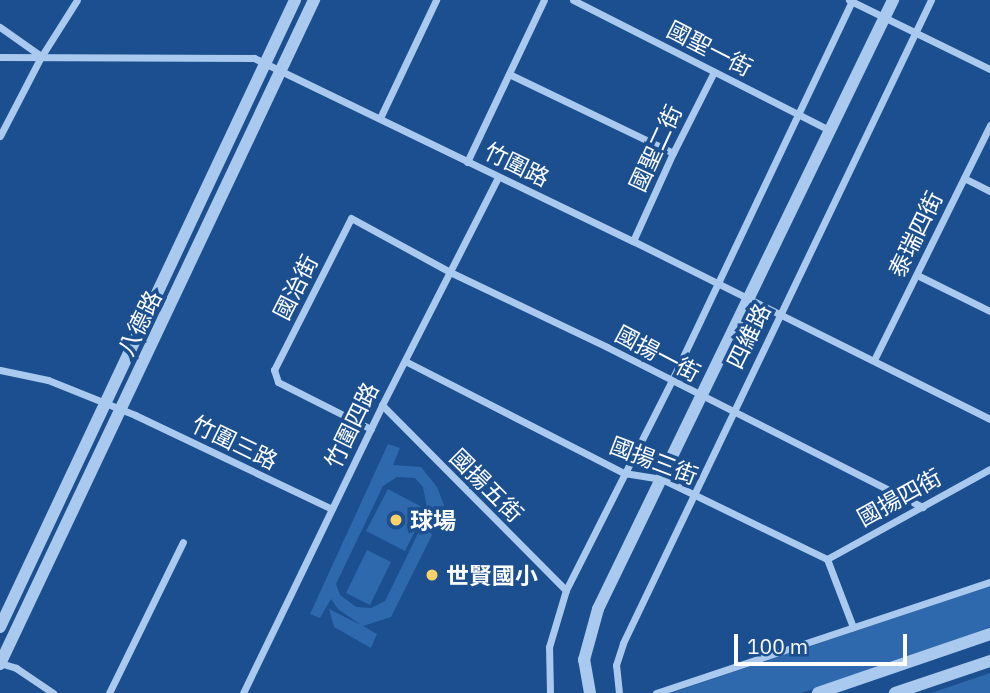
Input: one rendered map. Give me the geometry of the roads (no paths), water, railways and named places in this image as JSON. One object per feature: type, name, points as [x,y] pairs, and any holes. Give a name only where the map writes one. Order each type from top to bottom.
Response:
[{"type":"street","points":[[0,136],[41,57],[77,0]]},
{"type":"street","name":"八德路","points":[[1,622],[296,0]]},
{"type":"street","name":"八德路","points":[[0,663],[314,0]]},
{"type":"street","points":[[380,118],[436,0]]},
{"type":"street","points":[[467,162],[544,0]]},
{"type":"street","name":"國聖一街","points":[[573,0],[829,130]]},
{"type":"street","name":"四維路","points":[[590,693],[584,660],[598,609],[893,0]]},
{"type":"street","name":"四維路","points":[[619,693],[617,665],[623,643],[931,0]]},
{"type":"street","points":[[550,693],[549,647],[566,590],[800,116],[851,1],[990,69]]},
{"type":"street","points":[[0,27],[41,57]]},
{"type":"street","name":"竹圍路","points":[[0,57],[244,57],[265,64],[634,241],[990,419]]},
{"type":"street","name":"國聖二街","points":[[634,241],[673,153],[714,72]]},
{"type":"street","points":[[509,74],[673,153]]},
{"type":"street","name":"泰瑞四街","points":[[874,360],[990,125]]},
{"type":"street","name":"竹圍四路","points":[[243,693],[382,405],[498,177]]},
{"type":"street","points":[[964,178],[990,191]]},
{"type":"street","name":"國治街","points":[[371,429],[278,382],[274,370],[351,218],[450,272]]},
{"type":"street","name":"國揚一街","points":[[450,272],[923,507]]},
{"type":"street","points":[[917,275],[990,311]]},
{"type":"street","name":"國揚三街","points":[[404,361],[624,473],[662,479],[827,559]]},
{"type":"street","name":"竹圍三路","points":[[0,370],[48,380],[120,409],[332,509]]},
{"type":"street","name":"國揚五街","points":[[382,405],[566,590]]},
{"type":"street","name":"國揚四街","points":[[827,559],[990,469]]},
{"type":"street","points":[[109,693],[183,542]]},
{"type":"street","points":[[827,559],[853,627]]},
{"type":"street","points":[[656,693],[990,582]]},
{"type":"street","points":[[1,622],[16,632]]},
{"type":"street","points":[[818,693],[990,634]]},
{"type":"street","points":[[895,693],[990,661]]},
{"type":"street","points":[[0,663],[16,668],[53,693]]},
{"type":"place","name":"球場","points":[[396,520]]},
{"type":"place","name":"世賢國小","points":[[432,575]]}]
